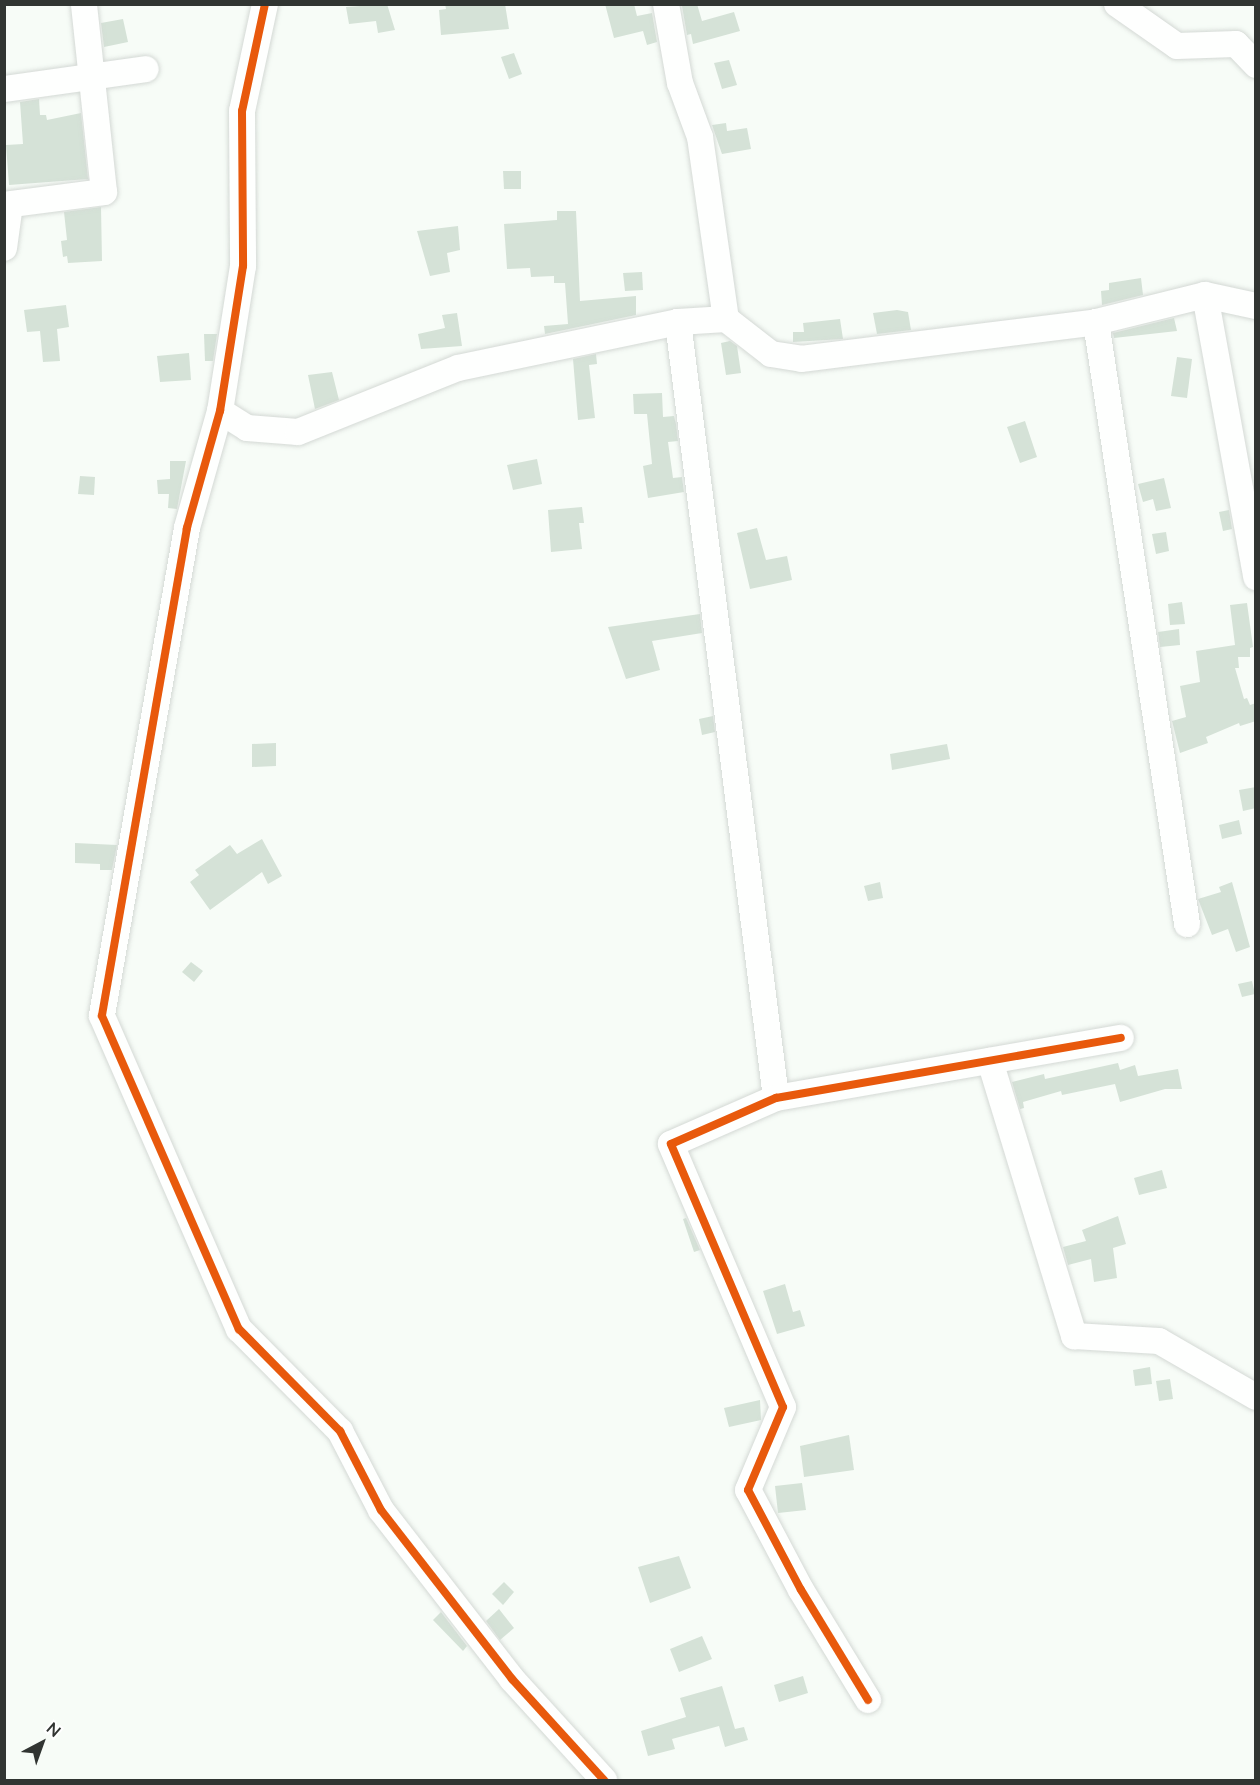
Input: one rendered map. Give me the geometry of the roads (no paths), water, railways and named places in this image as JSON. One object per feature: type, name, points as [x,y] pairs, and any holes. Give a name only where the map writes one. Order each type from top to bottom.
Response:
[{"type":"street","points":[[4,248],[7,205],[104,192],[89,80],[84,4]]},
{"type":"street","points":[[265,4],[242,111],[243,266],[220,411],[187,528],[102,1016],[239,1329],[340,1431],[381,1510],[512,1679],[604,1780]]},
{"type":"street","points":[[666,4],[681,83],[700,137],[726,319]]},
{"type":"street","points":[[1117,4],[1178,46],[1236,44],[1256,65]]},
{"type":"street","points":[[4,89],[89,80],[146,69]]},
{"type":"street","points":[[220,411],[247,428],[298,432],[458,368],[678,322],[726,319],[771,354],[801,359],[1096,322],[1205,295],[1256,306]]},
{"type":"street","points":[[1205,295],[1256,577]]},
{"type":"street","points":[[678,322],[776,1098]]},
{"type":"street","points":[[1096,322],[1187,924]]},
{"type":"street","points":[[868,1700],[801,1590],[748,1490],[783,1407],[670,1144],[776,1098],[1121,1038]]},
{"type":"street","points":[[990,1061],[1074,1336],[1159,1341],[1256,1396]]}]
